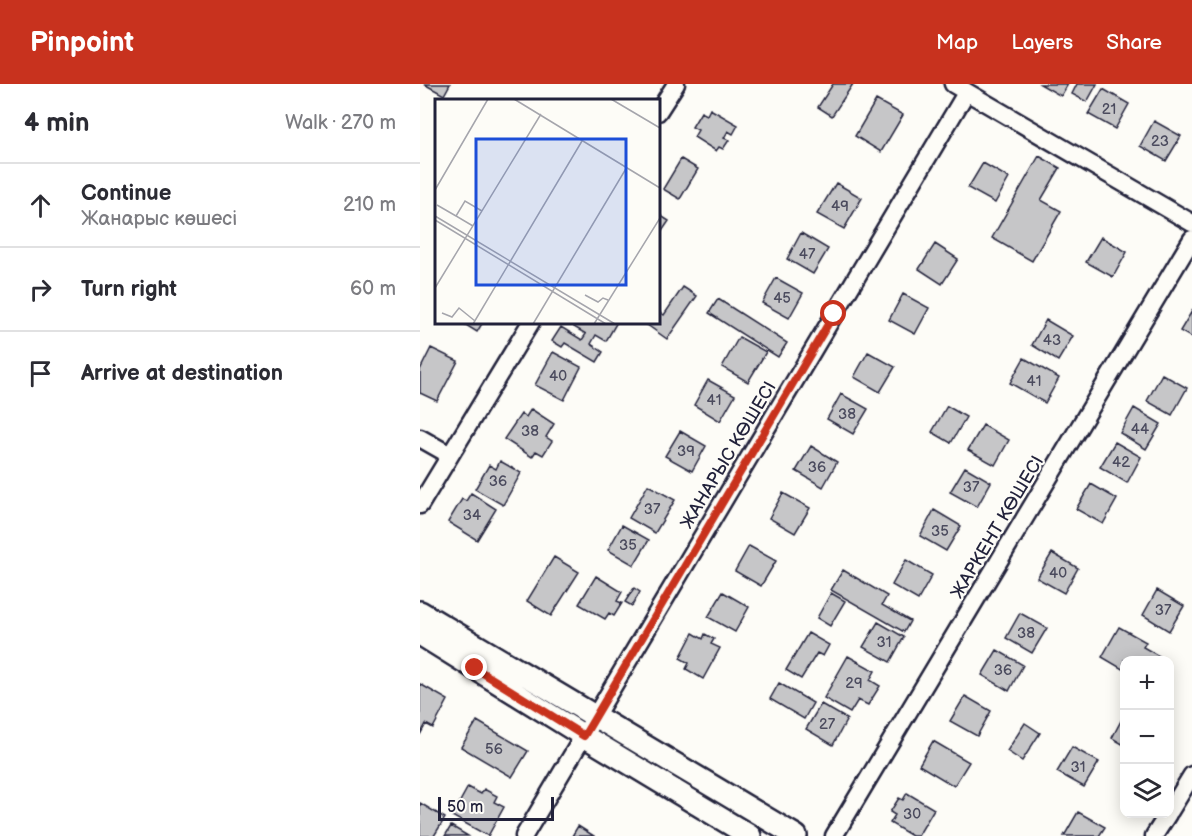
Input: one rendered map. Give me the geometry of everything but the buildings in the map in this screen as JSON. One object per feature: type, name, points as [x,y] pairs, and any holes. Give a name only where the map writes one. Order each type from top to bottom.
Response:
[{"type":"main road","points":[[420,612],[796,836]]},
{"type":"main road","points":[[420,634],[750,836]]},
{"type":"street","points":[[660,109],[676,84]]},
{"type":"street","points":[[959,88],[1192,223]]},
{"type":"street","name":"ЖАНАРЫС КӨШЕСІ","points":[[524,836],[959,88]]},
{"type":"street","name":"ЖАРКЕНТ КӨШЕСІ","points":[[834,836],[1192,239]]},
{"type":"street","points":[[420,505],[530,324]]},
{"type":"street","points":[[420,438],[450,455]]},
{"type":"street","points":[[1174,804],[1192,775]]},
{"type":"street","points":[[1154,836],[1165,818]]},
{"type":"route","points":[[475,668],[584,736],[834,314]]}]
